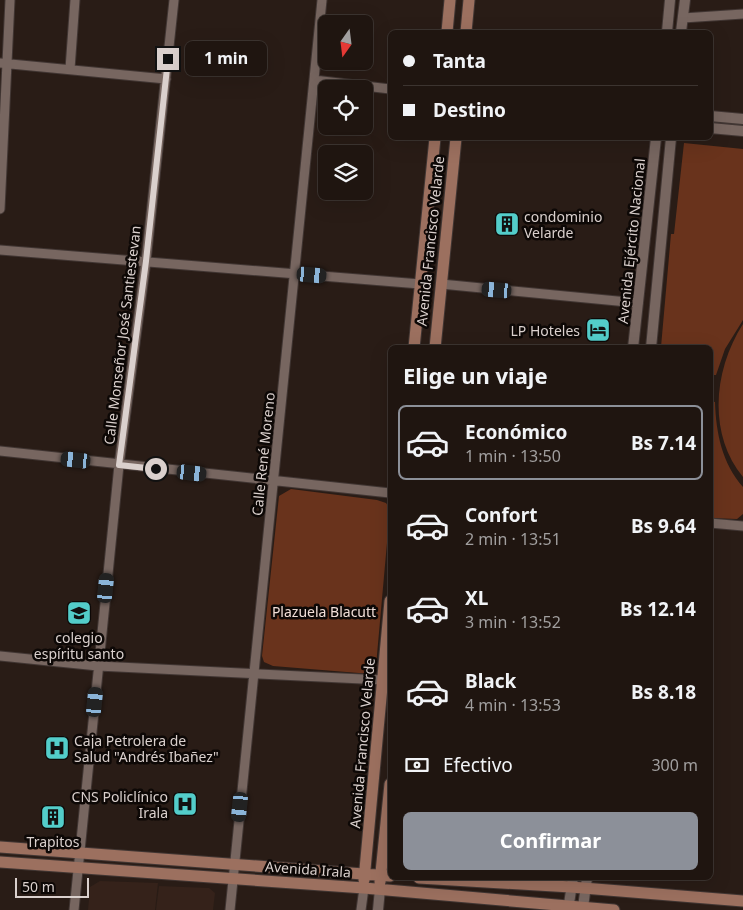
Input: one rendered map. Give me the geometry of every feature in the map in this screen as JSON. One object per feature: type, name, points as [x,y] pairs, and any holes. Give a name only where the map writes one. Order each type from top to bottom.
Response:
[{"type":"main road","points":[[446,30],[450,0]]},
{"type":"main road","points":[[466,30],[469,0]]},
{"type":"main road","name":"Avenida Francisco Velarde","points":[[414,345],[435,140]]},
{"type":"main road","name":"Avenida Francisco Velarde","points":[[434,345],[456,140]]},
{"type":"main road","points":[[433,273],[439,276],[441,283],[436,293],[433,294],[425,293],[420,284],[425,274],[433,273]]},
{"type":"main road","name":"Avenida Francisco Velarde","points":[[364,888],[386,680],[388,640]]},
{"type":"main road","points":[[380,889],[385,875],[388,820]]},
{"type":"main road","name":"Avenida Irala","points":[[0,847],[385,875]]},
{"type":"main road","name":"Avenida Irala","points":[[0,862],[380,889],[568,908],[614,910]]},
{"type":"main road","points":[[496,880],[587,883],[743,901]]},
{"type":"street","points":[[0,209],[3,63],[10,0]]},
{"type":"street","points":[[70,69],[75,0]]},
{"type":"street","name":"Calle Monseñor José Santiestevan","points":[[74,910],[119,465],[146,261],[174,0]]},
{"type":"street","name":"Calle René Moreno","points":[[230,910],[322,0]]},
{"type":"street","points":[[666,30],[670,0]]},
{"type":"street","points":[[681,30],[684,0]]},
{"type":"street","points":[[683,18],[743,14]]},
{"type":"street","points":[[3,63],[166,79]]},
{"type":"street","points":[[314,80],[388,89]]},
{"type":"street","points":[[713,116],[743,119]]},
{"type":"street","points":[[713,128],[743,132]]},
{"type":"street","name":"Avenida Ejército Nacional","points":[[633,345],[656,140]]},
{"type":"street","name":"Avenida Ejército Nacional","points":[[651,345],[671,140]]},
{"type":"street","points":[[0,250],[420,284]]},
{"type":"street","points":[[441,283],[638,303],[646,311],[655,304]]},
{"type":"street","points":[[0,451],[388,493]]},
{"type":"street","points":[[713,523],[743,526]]},
{"type":"street","points":[[0,656],[98,666],[386,680]]},
{"type":"street","points":[[568,908],[572,882]]},
{"type":"street","points":[[583,908],[587,883]]},
{"type":"street","points":[[361,910],[364,888]]},
{"type":"street","points":[[378,910],[380,889]]},
{"type":"shaded area","points":[[100,881],[158,883],[155,910],[88,910],[90,887]]},
{"type":"shaded area","points":[[159,886],[209,888],[215,893],[213,910],[156,910]]},
{"type":"green space","points":[[684,143],[743,149],[743,320],[725,349],[716,375],[713,375],[713,345],[661,345],[671,234],[674,234]]},
{"type":"green space","points":[[743,324],[743,477],[731,460],[724,441],[719,401],[726,361],[733,342]]},
{"type":"green space","points":[[713,402],[715,402],[721,447],[730,468],[743,487],[743,514],[737,519],[713,518]]},
{"type":"green space","name":"Plazuela Blacutt","points":[[291,489],[377,500],[386,503],[388,506],[388,531],[376,666],[371,674],[273,666],[264,662],[262,656],[279,496]]},
{"type":"place","name":"condominio Velarde","points":[[507,224]]},
{"type":"place","name":"LP Hoteles","points":[[598,330]]},
{"type":"place","name":"colegio espíritu santo","points":[[79,613]]},
{"type":"place","name":"Caja Petrolera de Salud \"Andrés Ibañez\"","points":[[57,748]]},
{"type":"place","name":"CNS Policlínico Irala","points":[[185,804]]},
{"type":"place","name":"Trapitos","points":[[53,817]]},
{"type":"route","points":[[156,469],[119,465],[146,261],[168,59]]}]
